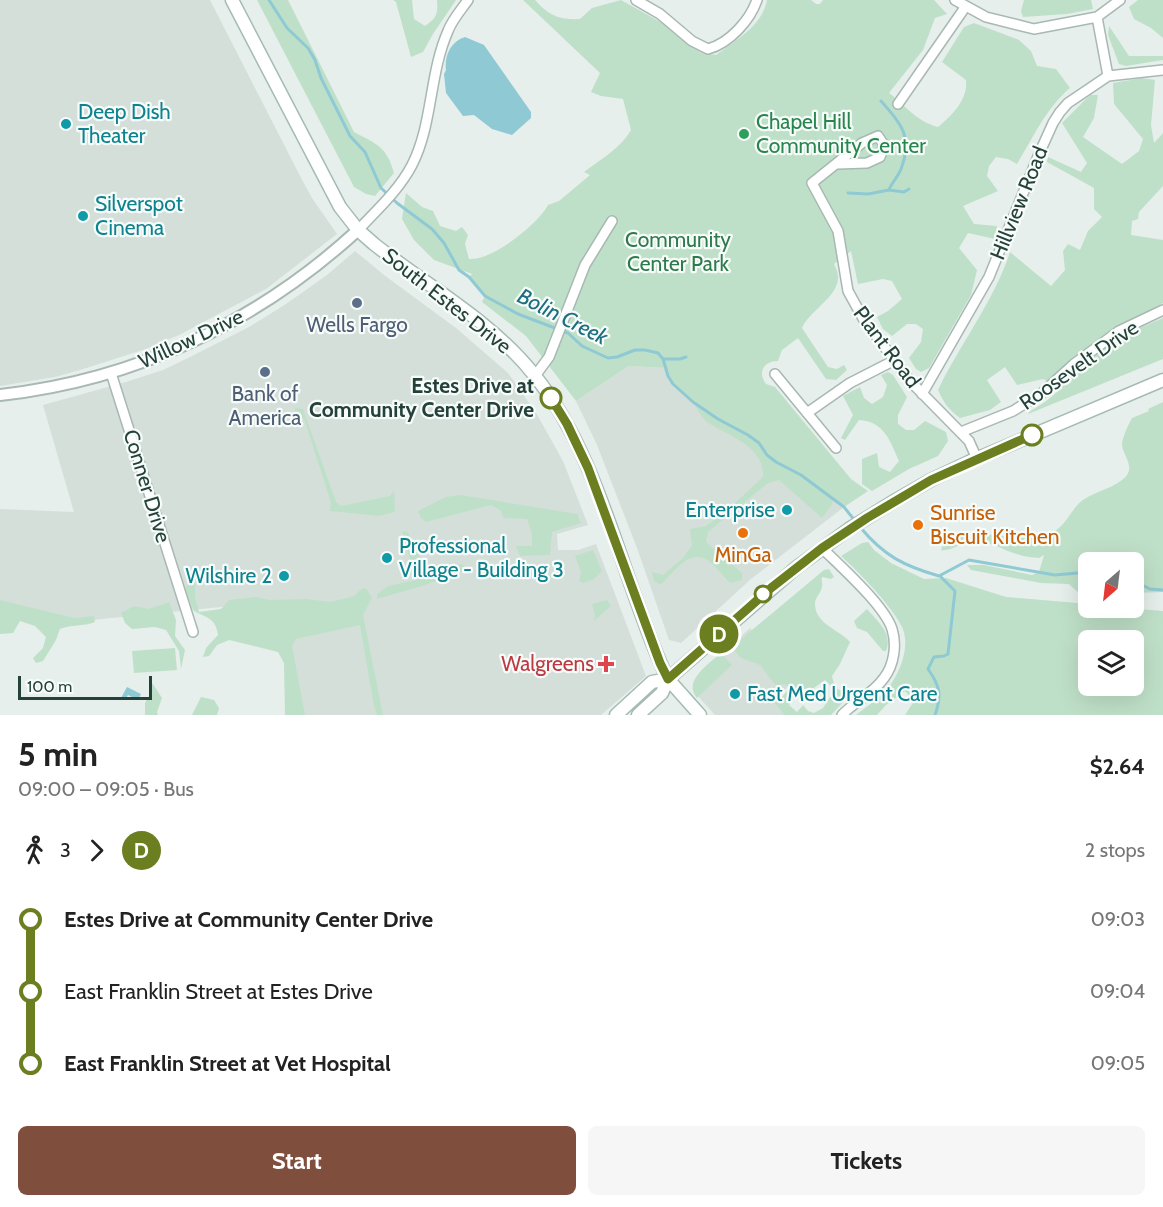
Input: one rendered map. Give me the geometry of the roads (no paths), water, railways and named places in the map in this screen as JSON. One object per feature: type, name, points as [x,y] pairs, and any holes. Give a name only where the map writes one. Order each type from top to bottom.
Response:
[{"type":"main road","name":"South Estes Drive","points":[[232,0],[324,180],[340,207],[358,230],[495,335],[535,376],[566,422],[579,447],[660,663],[668,679],[700,715]]},
{"type":"main road","points":[[638,715],[662,693],[668,679],[771,588],[827,544],[931,480],[1163,380]]},
{"type":"main road","points":[[616,715],[652,682],[668,679]]},
{"type":"street","points":[[358,230],[397,188],[412,165],[427,117],[437,65],[448,30],[468,0]]},
{"type":"street","points":[[636,0],[660,14],[692,41],[708,49],[720,44],[738,29],[752,13],[758,0]]},
{"type":"street","points":[[955,0],[986,18],[1034,29],[1097,17],[1120,0]]},
{"type":"street","points":[[898,104],[966,6]]},
{"type":"street","points":[[1097,17],[1108,76]]},
{"type":"street","name":"Hillview Road","points":[[922,394],[989,277],[1053,123],[1068,103],[1108,76],[1163,70]]},
{"type":"street","name":"Plant Road","points":[[837,164],[867,163],[880,157],[884,145],[878,136],[862,143],[812,183],[838,231],[845,276],[854,303],[893,361],[922,394],[961,432],[971,444],[977,459]]},
{"type":"street","points":[[535,376],[549,357],[585,265],[612,221]]},
{"type":"street","name":"Willow Drive","points":[[0,395],[43,389],[111,373],[171,351],[250,312],[306,275],[358,230]]},
{"type":"street","name":"Roosevelt Drive","points":[[961,432],[1013,411],[1042,393],[1074,364],[1119,331],[1163,310]]},
{"type":"street","points":[[807,413],[850,383],[893,361]]},
{"type":"street","name":"Conner Drive","points":[[111,373],[193,632]]},
{"type":"street","points":[[775,374],[836,448]]},
{"type":"street","points":[[827,544],[883,614],[892,628],[895,644],[889,671],[884,678],[878,686],[842,715]]},
{"type":"water","points":[[465,37],[484,45],[531,112],[531,118],[512,135],[492,129],[474,115],[463,116],[446,93],[444,74],[447,54],[456,42]]},
{"type":"water","points":[[127,687],[141,694],[138,700],[128,695],[125,700],[121,698]]},
{"type":"waterway","name":"Bolin Creek","points":[[269,0],[287,28],[308,48],[350,136],[365,152],[381,188],[432,229],[444,243],[459,270],[469,277],[485,296],[518,314],[568,333],[582,346],[608,358],[635,350],[658,353],[663,359],[673,384],[693,402],[759,443],[767,455],[801,475],[844,507],[856,522]]},
{"type":"waterway","points":[[848,193],[868,194],[889,190],[901,169],[906,148],[903,132],[895,117],[881,101]]},
{"type":"waterway","points":[[889,190],[904,192],[909,189]]},
{"type":"waterway","points":[[664,359],[686,357]]},
{"type":"waterway","name":"Bolin Creek","points":[[860,527],[895,559],[939,576],[969,560],[1055,575],[1078,573]]},
{"type":"waterway","points":[[935,715],[939,702],[939,691],[928,669],[934,657],[948,654],[955,591],[940,576]]},
{"type":"waterway","name":"Bolin Creek","points":[[1144,586],[1163,590]]},
{"type":"place","name":"Deep Dish Theater","points":[[66,124]]},
{"type":"place","name":"Chapel Hill Community Center","points":[[744,134]]},
{"type":"place","name":"Silverspot Cinema","points":[[83,216]]},
{"type":"place","name":"Wells Fargo","points":[[357,303]]},
{"type":"place","name":"Bank of America","points":[[265,372]]},
{"type":"place","name":"Estes Drive at Community Center Drive","points":[[551,398]]},
{"type":"place","name":"Enterprise","points":[[787,510]]},
{"type":"place","name":"Sunrise Biscuit Kitchen","points":[[918,525]]},
{"type":"place","name":"MinGa","points":[[743,533]]},
{"type":"place","name":"Professional Village - Building 3","points":[[387,558]]},
{"type":"place","name":"Wilshire 2","points":[[284,576]]},
{"type":"place","name":"Walgreens","points":[[606,664]]},
{"type":"place","name":"Fast Med Urgent Care","points":[[735,694]]},
{"type":"park label","name":"Community Center Park","points":[[678,252]]}]
